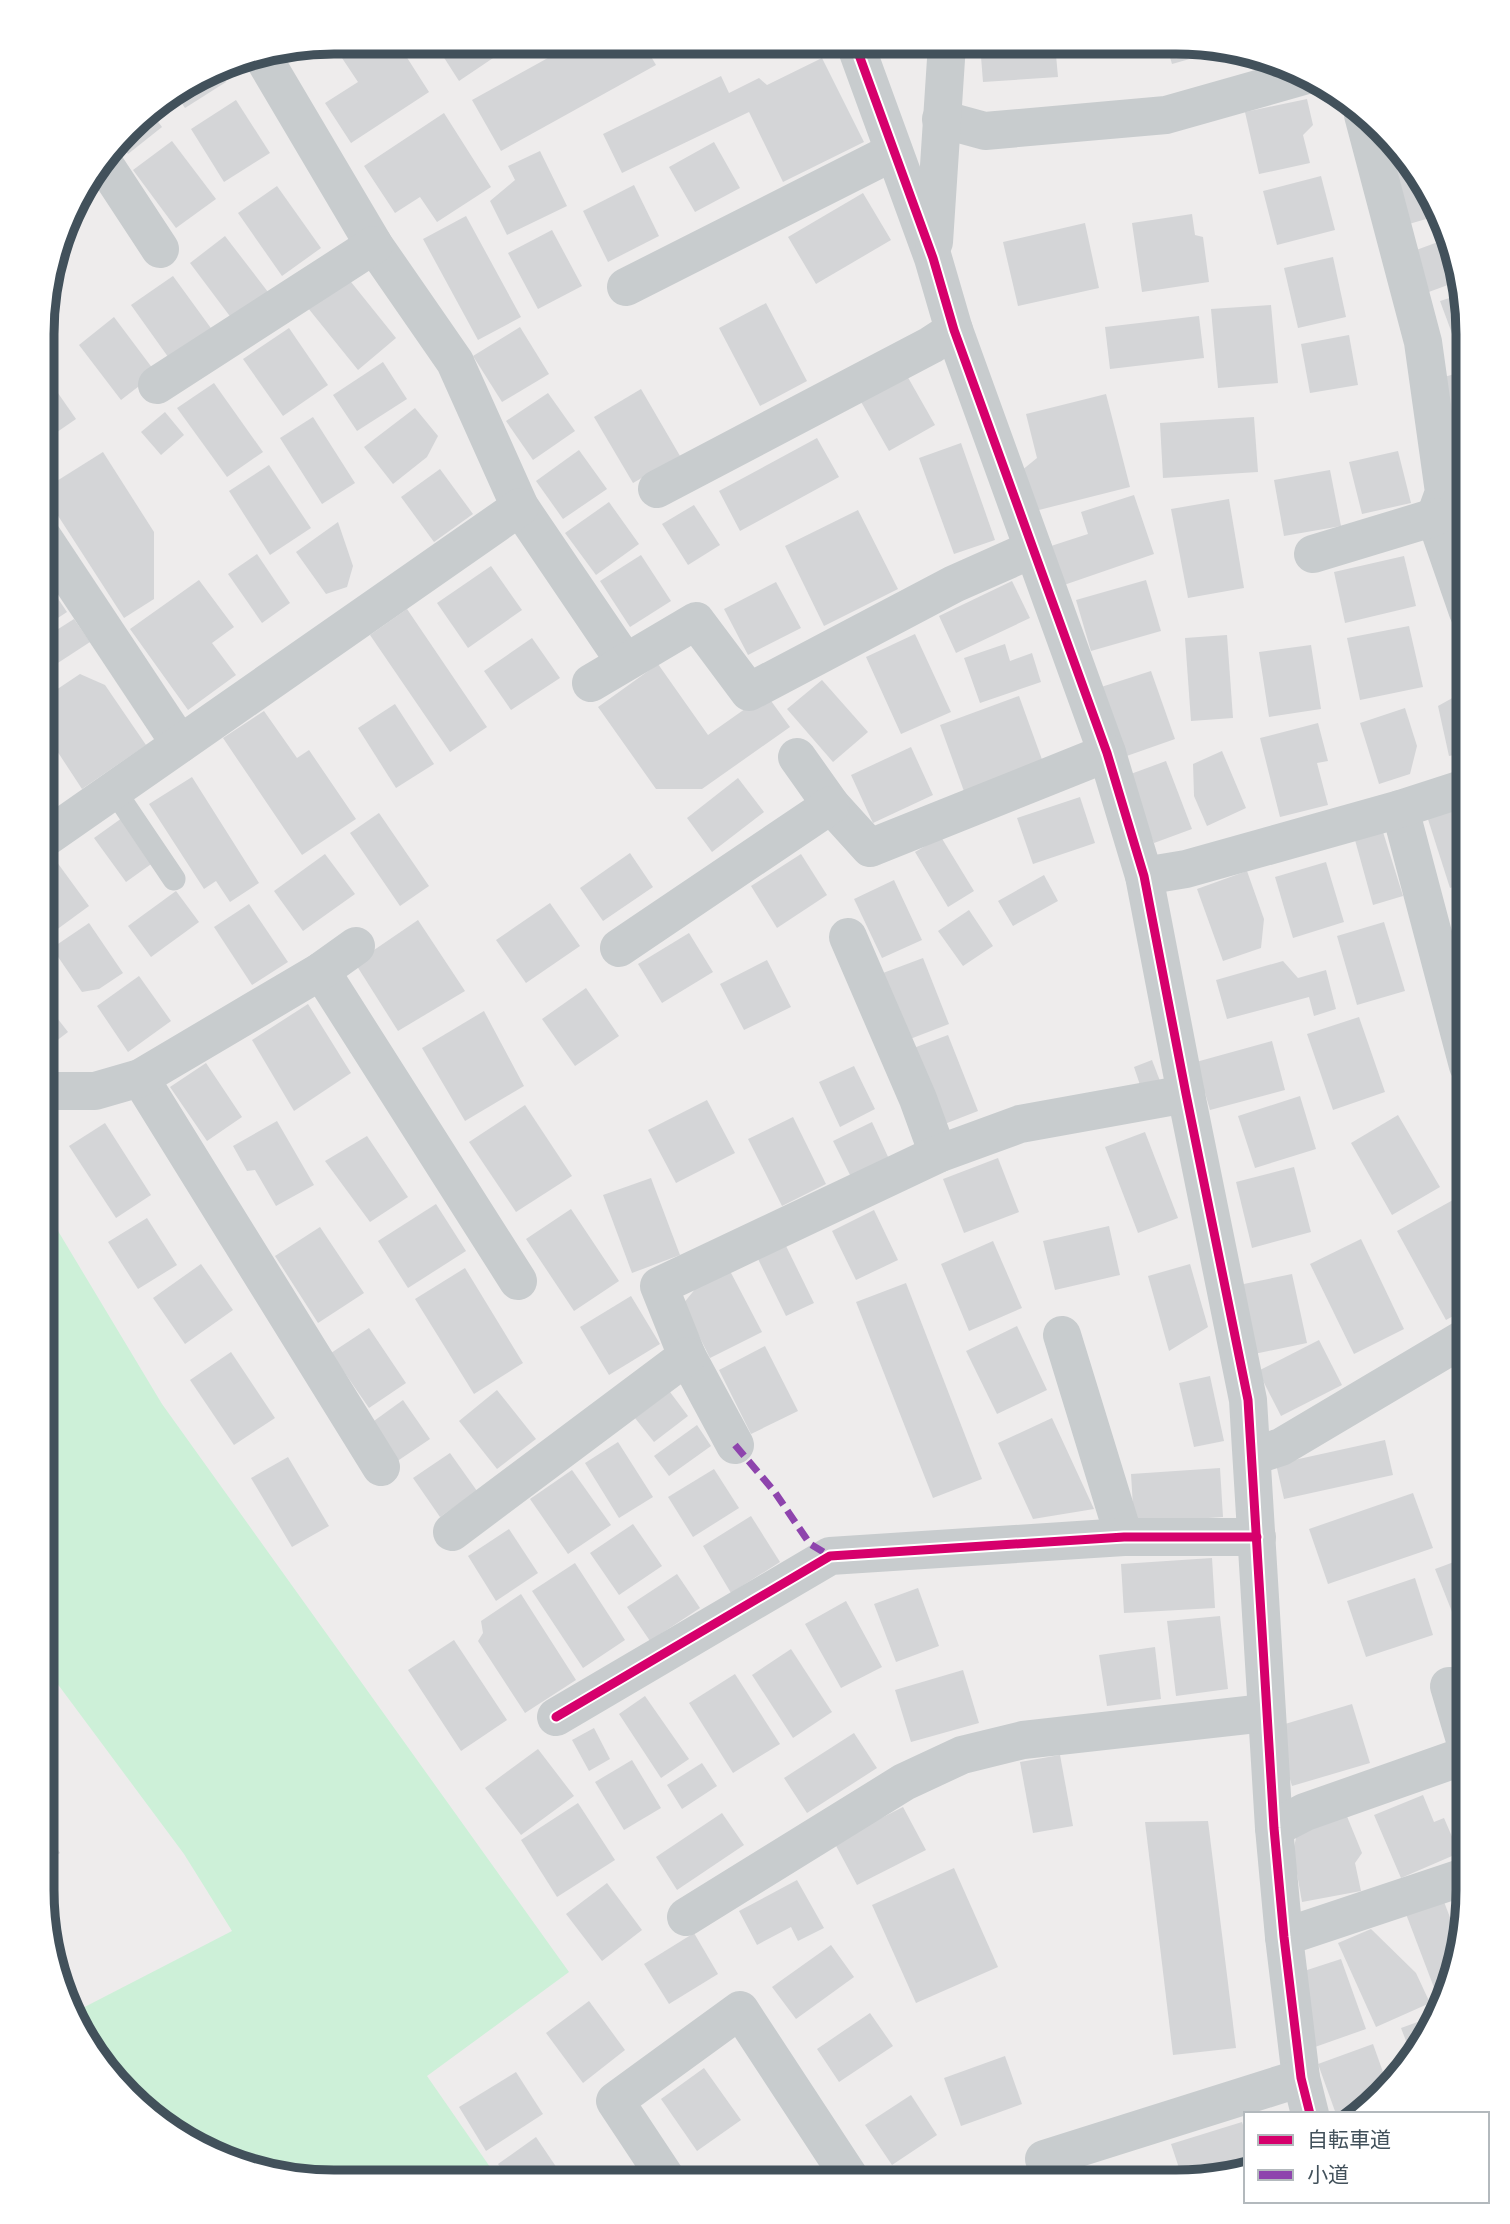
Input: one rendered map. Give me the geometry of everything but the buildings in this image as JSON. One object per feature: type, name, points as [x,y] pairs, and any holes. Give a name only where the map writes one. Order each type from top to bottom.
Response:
[{"type":"street","points":[[859,54],[933,258],[954,330],[1107,753],[1144,876],[1248,1400],[1253,1456],[1265,1713],[1274,1828],[1284,1937],[1306,2096],[1044,2160]]},
{"type":"street","points":[[933,258],[946,54]]},
{"type":"street","points":[[266,63],[374,245],[455,362],[520,507],[625,662]]},
{"type":"street","points":[[941,119],[985,131],[1166,115],[1291,80]]},
{"type":"street","points":[[1367,130],[1423,342],[1456,540]]},
{"type":"street","points":[[626,287],[893,152]]},
{"type":"street","points":[[108,170],[160,249]]},
{"type":"street","points":[[158,385],[374,245]]},
{"type":"street","points":[[657,489],[931,345],[954,330]]},
{"type":"street","points":[[1313,555],[1449,498]]},
{"type":"street","points":[[54,832],[520,507]]},
{"type":"street","points":[[591,683],[696,621],[749,692],[954,584],[1033,549]]},
{"type":"street","points":[[54,554],[180,744]]},
{"type":"street","points":[[797,757],[831,806],[870,848],[1107,753]]},
{"type":"street","points":[[1144,876],[1186,869],[1456,791]]},
{"type":"street","points":[[619,948],[831,806]]},
{"type":"street","points":[[1400,809],[1456,1021]]},
{"type":"street","points":[[848,937],[918,1099],[938,1154]]},
{"type":"street","points":[[54,1091],[95,1091],[140,1078],[321,971],[356,946]]},
{"type":"street","points":[[321,971],[518,1281]]},
{"type":"street","points":[[140,1078],[381,1467]]},
{"type":"street","points":[[735,1444],[687,1356],[659,1286],[938,1154],[1020,1124],[1186,1094]]},
{"type":"street","points":[[1062,1335],[1124,1537]]},
{"type":"street","points":[[1253,1456],[1281,1447],[1456,1343]]},
{"type":"street","points":[[452,1532],[687,1356]]},
{"type":"street","points":[[556,1717],[830,1556],[1124,1537],[1257,1537]]},
{"type":"street","points":[[1449,1686],[1456,1710]]},
{"type":"street","points":[[686,1917],[904,1782],[962,1755],[1023,1740],[1265,1713]]},
{"type":"street","points":[[1274,1828],[1305,1812],[1456,1759]]},
{"type":"street","points":[[1284,1937],[1456,1880]]},
{"type":"street","points":[[661,2170],[615,2101],[740,2010],[843,2170]]},
{"type":"lane","points":[[114,790],[174,879]]},
{"type":"green space","points":[[54,1224],[162,1404],[569,1972],[427,2076],[492,2170],[335,2170],[262,2160],[227,2148],[194,2132],[164,2112],[136,2088],[101,2045],[81,2009],[232,1931],[184,1854],[54,1679]]},
{"type":"marked path","points":[[735,1445],[774,1491],[810,1544],[830,1556]]},
{"type":"cycle path","points":[[859,54],[933,258],[954,330],[1107,753],[1144,876],[1248,1400],[1274,1828],[1301,2078],[1310,2112]]},
{"type":"cycle path","points":[[556,1717],[830,1556],[1124,1537],[1257,1537]]}]
